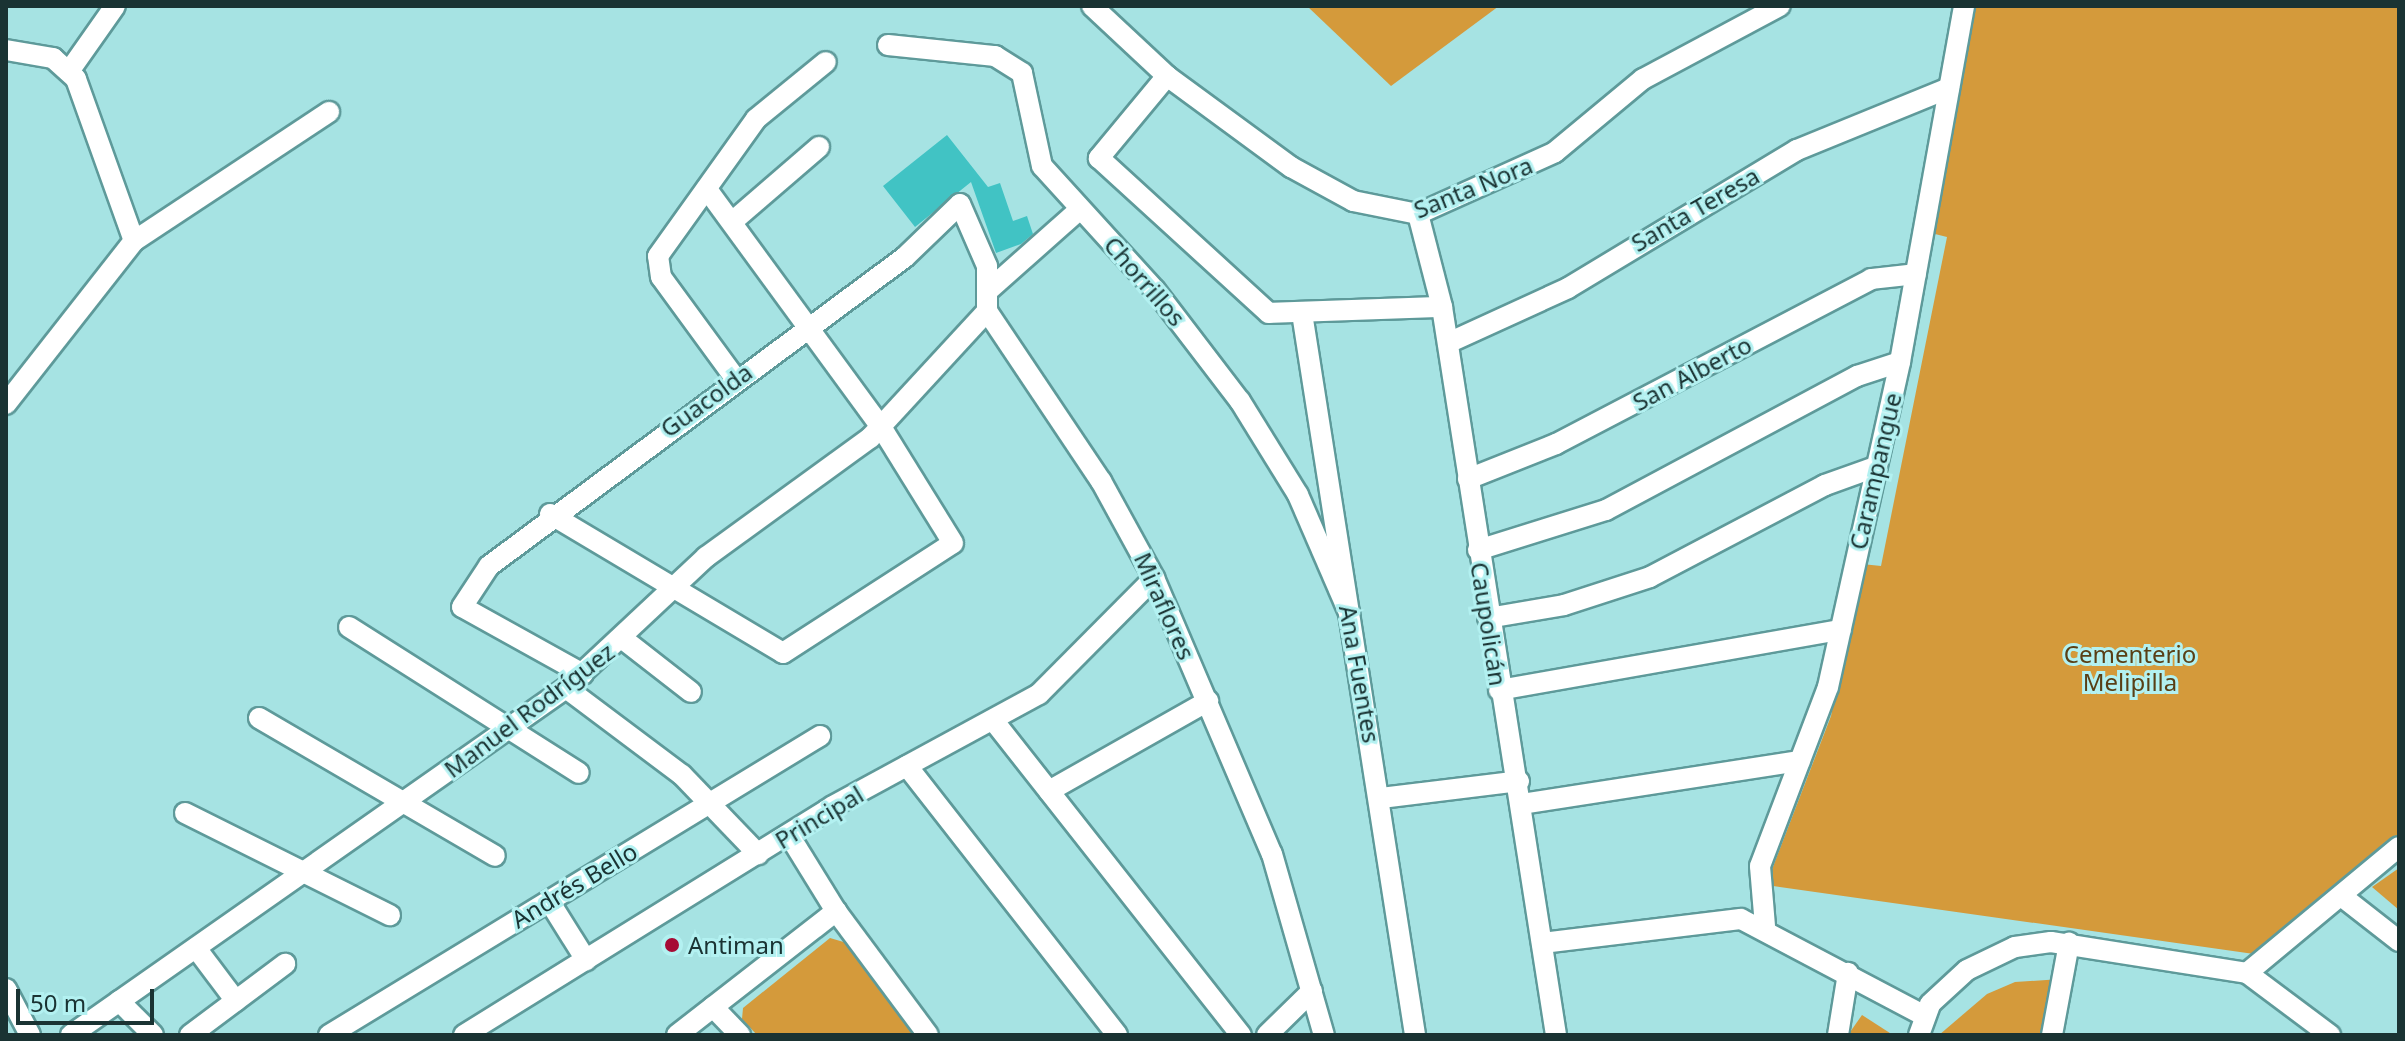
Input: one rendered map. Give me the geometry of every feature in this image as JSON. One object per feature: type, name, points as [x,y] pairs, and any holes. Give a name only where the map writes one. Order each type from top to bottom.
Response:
[{"type":"street","points":[[70,70],[115,6]]},
{"type":"street","name":"Santa Nora","points":[[1092,6],[1167,76],[1322,186],[1382,211],[1418,214],[1555,152],[1643,79],[1780,6]]},
{"type":"street","name":"Carampangue","points":[[1765,926],[1760,866],[1800,761],[1841,630],[1900,362],[1964,6]]},
{"type":"street","name":"Chorrillos","points":[[888,45],[995,56],[1016,66],[1029,90],[1036,153],[1079,210],[1155,290],[1240,401],[1298,495],[1349,613]]},
{"type":"street","points":[[6,50],[43,54],[70,70],[134,241]]},
{"type":"street","points":[[735,378],[656,266],[765,110],[826,62]]},
{"type":"street","points":[[1167,76],[1099,158],[1269,313],[1442,307]]},
{"type":"street","name":"Santa Teresa","points":[[1448,343],[1568,288],[1797,150],[1949,88]]},
{"type":"street","points":[[6,404],[134,241],[329,112]]},
{"type":"street","points":[[732,222],[819,147]]},
{"type":"street","points":[[550,514],[783,653],[953,543],[881,427],[707,189]]},
{"type":"street","name":"Guacolda","points":[[583,674],[462,607],[489,566],[550,514],[905,257],[960,204],[990,289]]},
{"type":"street","points":[[987,311],[990,289],[1079,210]]},
{"type":"street","name":"Caupolicán","points":[[1418,214],[1442,307],[1499,690],[1519,781],[1556,1035]]},
{"type":"street","name":"San Alberto","points":[[1468,479],[1556,444],[1871,279],[1916,274]]},
{"type":"street","name":"Manuel Rodríguez","points":[[71,1035],[566,688],[623,639],[675,588],[881,427],[987,311]]},
{"type":"street","name":"Miraflores","points":[[987,311],[1101,481],[1154,578],[1272,854],[1324,1035]]},
{"type":"street","name":"Ana Fuentes","points":[[1302,313],[1381,798],[1415,1035]]},
{"type":"street","points":[[1478,550],[1606,510],[1857,376],[1900,362]]},
{"type":"street","points":[[1488,618],[1564,605],[1650,577],[1825,485],[1875,467]]},
{"type":"street","name":"Principal","points":[[464,1035],[789,835],[1039,694],[1154,578]]},
{"type":"street","points":[[349,627],[579,773]]},
{"type":"street","points":[[1499,690],[1841,630]]},
{"type":"street","points":[[623,639],[691,692]]},
{"type":"street","points":[[566,688],[711,802],[758,854]]},
{"type":"street","points":[[1049,791],[1208,701]]},
{"type":"street","points":[[259,718],[495,856]]},
{"type":"street","points":[[993,720],[1241,1035]]},
{"type":"street","name":"Andrés Bello","points":[[329,1035],[820,736]]},
{"type":"street","points":[[1521,804],[1800,761]]},
{"type":"street","points":[[907,766],[1117,1035]]},
{"type":"street","points":[[1381,798],[1519,781]]},
{"type":"street","points":[[185,813],[390,915]]},
{"type":"street","points":[[789,835],[836,911],[928,1035]]},
{"type":"street","points":[[2247,973],[2344,898],[2399,847]]},
{"type":"street","points":[[2344,898],[2399,941]]},
{"type":"street","points":[[549,901],[586,960]]},
{"type":"street","points":[[677,1035],[836,911]]},
{"type":"street","points":[[1542,943],[1718,918],[1765,926],[1848,973],[1921,1025],[1983,960],[2033,944],[2069,943],[2247,973],[2330,1035]]},
{"type":"street","points":[[2052,1035],[2069,943]]},
{"type":"street","points":[[196,948],[236,1001]]},
{"type":"street","points":[[190,1035],[285,964]]},
{"type":"street","points":[[1838,1035],[1848,973]]},
{"type":"street","points":[[6,989],[29,1034]]},
{"type":"street","points":[[1267,1035],[1312,991]]},
{"type":"street","points":[[119,1001],[153,1035]]},
{"type":"street","points":[[713,1007],[740,1035]]},
{"type":"street","points":[[6,1031],[29,1034]]},
{"type":"green space","points":[[1307,6],[1499,6],[1391,86]]},
{"type":"green space","name":"Cementerio Melipilla","points":[[1976,6],[2399,6],[2399,838],[2254,954],[1766,885],[1831,716],[1862,564],[1881,566],[1947,237],[1935,234]]},
{"type":"green space","points":[[2399,868],[2399,910],[2372,887]]},
{"type":"green space","points":[[830,938],[847,943],[915,1035],[757,1035],[742,1019],[743,1008]]},
{"type":"green space","points":[[2061,979],[2049,1035],[1939,1035],[1987,994],[2015,982]]},
{"type":"green space","points":[[1862,1015],[1893,1035],[1848,1035]]},
{"type":"building","points":[[947,135],[988,187],[1000,183],[1013,221],[1027,216],[1033,234],[1021,244],[996,253],[971,182],[915,227],[883,186]]},
{"type":"place","name":"Antiman","points":[[672,945]]}]
